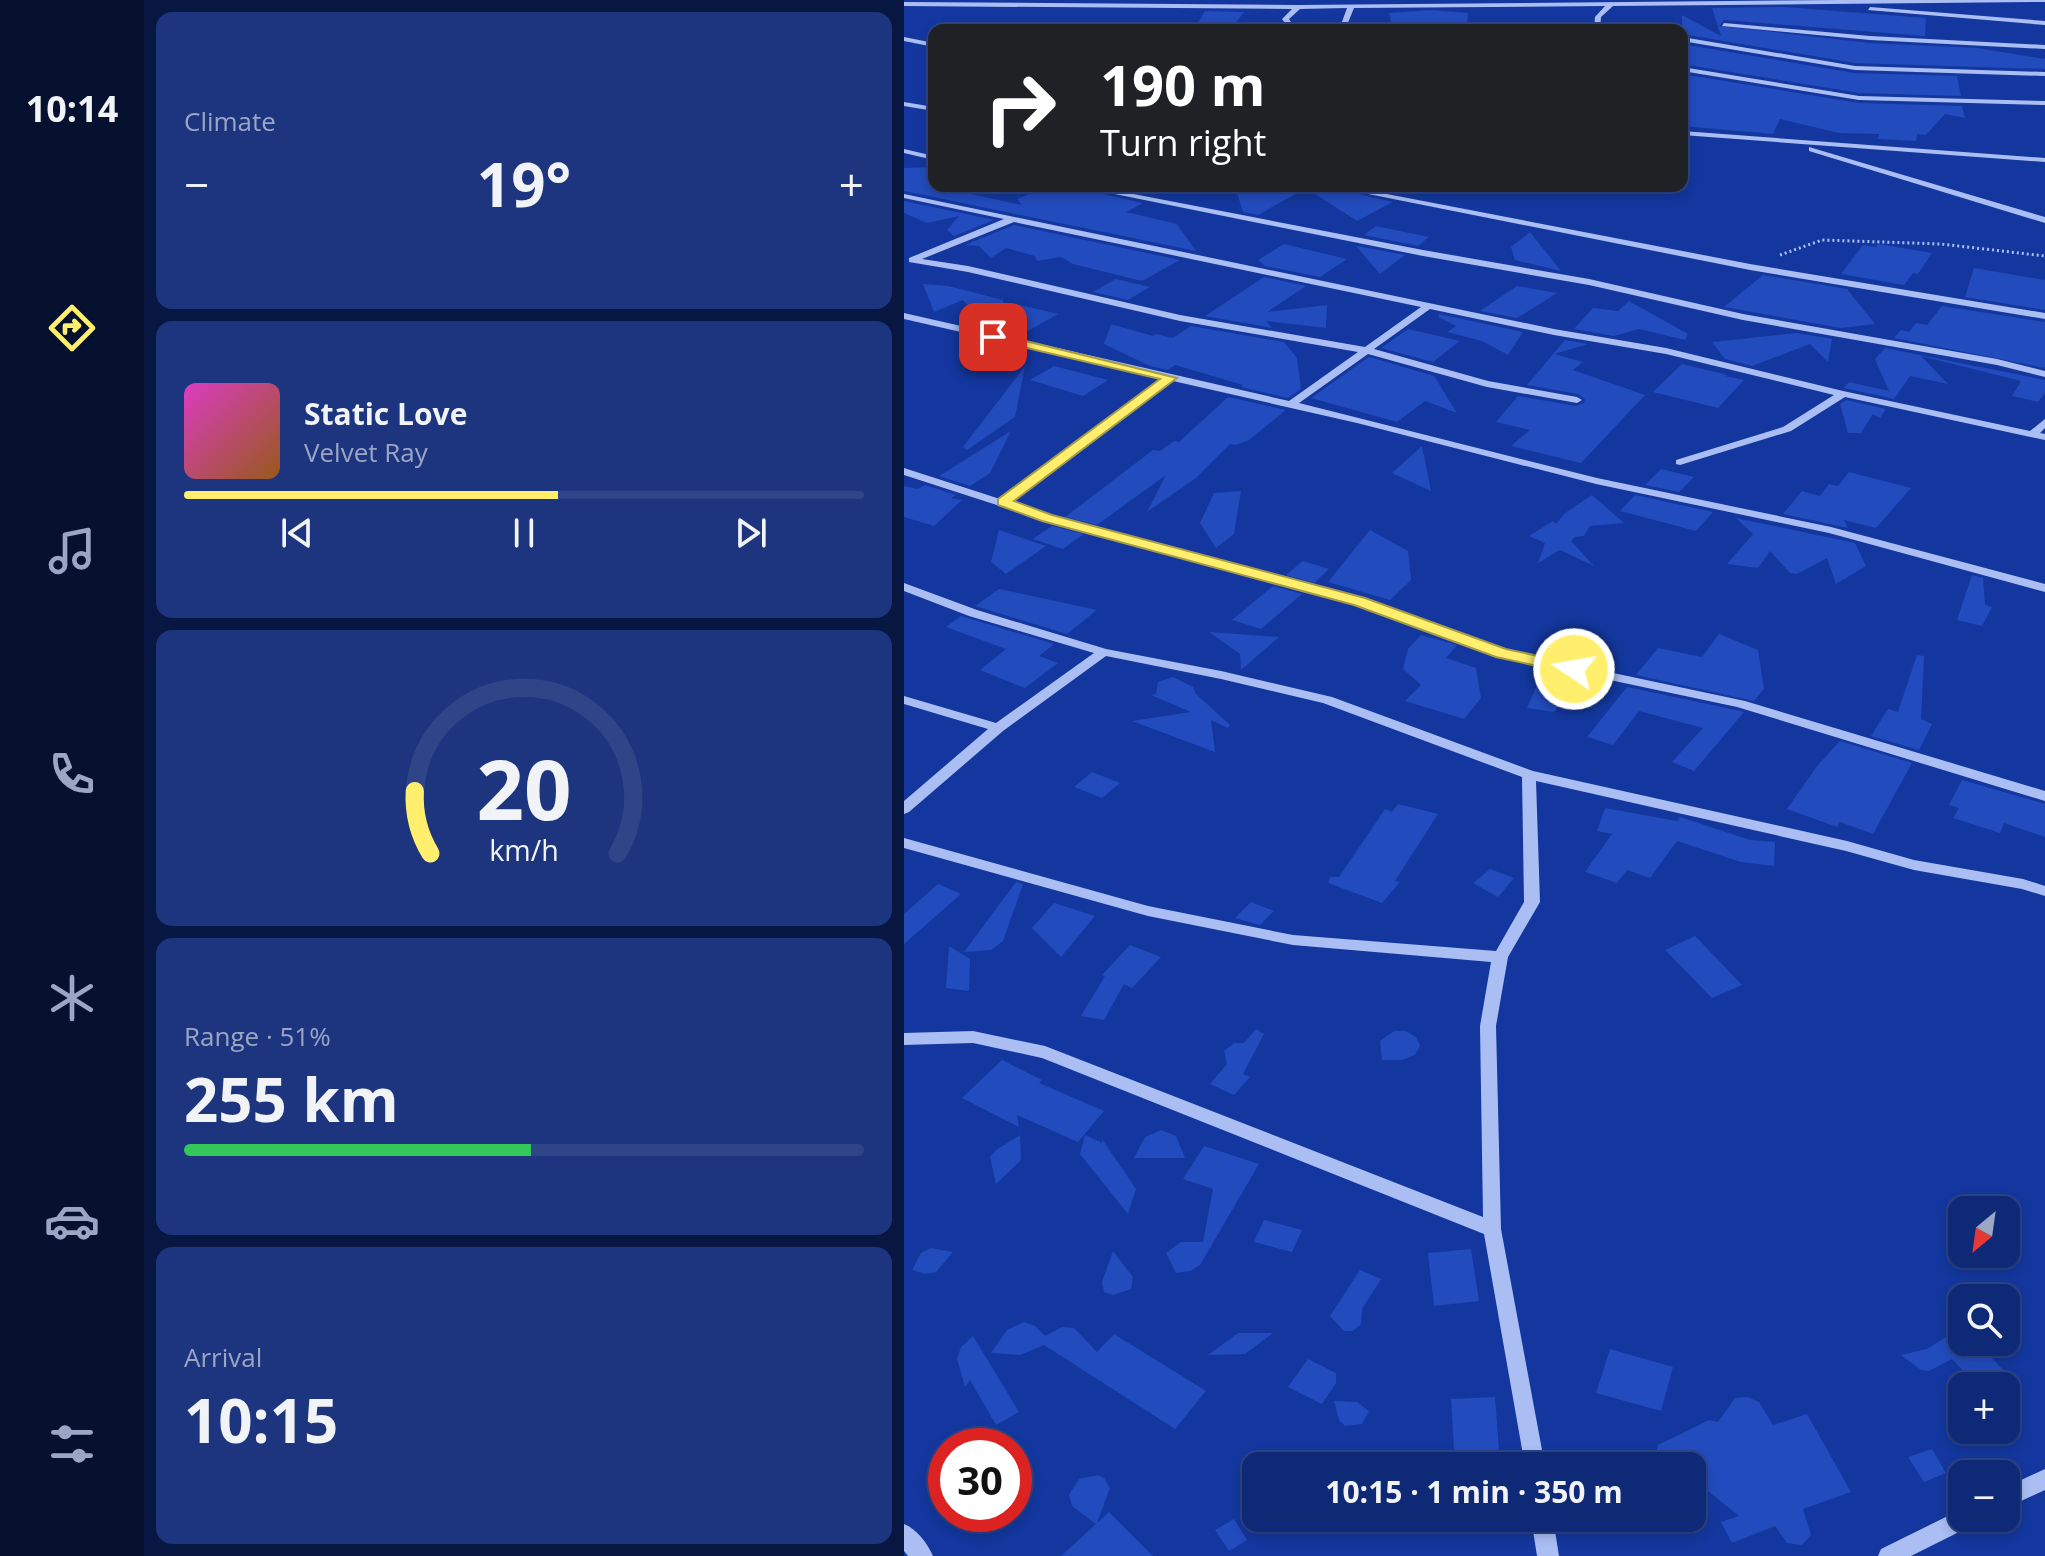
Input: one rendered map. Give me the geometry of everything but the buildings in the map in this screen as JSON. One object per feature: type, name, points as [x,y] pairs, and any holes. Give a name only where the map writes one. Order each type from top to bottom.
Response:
[{"type":"street","points":[[904,4],[1351,7],[2045,0]]},
{"type":"street","points":[[1711,42],[1724,25],[1724,2]]},
{"type":"street","points":[[1852,2],[1884,11],[2045,23]]},
{"type":"street","points":[[1597,24],[1598,17],[1612,3]]},
{"type":"street","points":[[1289,24],[1285,19],[1298,7]]},
{"type":"street","points":[[1344,24],[1351,7]]},
{"type":"street","points":[[1724,25],[1870,38],[2045,47]]},
{"type":"street","points":[[904,39],[928,44]]},
{"type":"street","points":[[1688,40],[1855,68],[2045,74]]},
{"type":"street","points":[[1688,70],[1859,98],[2045,103]]},
{"type":"street","points":[[904,104],[928,108]]},
{"type":"street","points":[[1688,133],[2045,160]]},
{"type":"street","points":[[1793,142],[1841,160],[2045,220]]},
{"type":"street","points":[[904,151],[928,157]]},
{"type":"street","points":[[1110,192],[1589,282],[1743,317],[1997,362],[2045,374]]},
{"type":"street","points":[[1363,192],[1750,267],[2045,316]]},
{"type":"street","points":[[904,196],[1554,332],[1666,351],[1843,394],[2045,437]]},
{"type":"street","points":[[908,262],[1015,218]]},
{"type":"street","points":[[908,262],[968,269],[1180,318],[1366,350],[1487,384],[1577,400]]},
{"type":"street","points":[[1290,405],[1428,306]]},
{"type":"street","points":[[904,316],[1290,405],[1596,481],[1831,530],[2045,588]]},
{"type":"street","points":[[1003,502],[1170,378]]},
{"type":"street","points":[[1680,462],[1787,429],[1843,394]]},
{"type":"street","points":[[2032,434],[2045,422]]},
{"type":"street","points":[[904,471],[1047,518],[1359,602],[1502,653],[1740,704],[2045,796]]},
{"type":"street","points":[[904,587],[973,613],[1104,652],[1327,700],[1529,775],[1847,846],[1914,865],[2023,884],[2045,891]]},
{"type":"street","points":[[904,809],[998,728],[1104,652]]},
{"type":"street","points":[[904,700],[998,728]]},
{"type":"street","points":[[1529,775],[1532,902],[1500,957],[1488,1026],[1492,1229],[1532,1452]]},
{"type":"street","points":[[904,843],[1148,911],[1293,940],[1500,957]]},
{"type":"street","points":[[904,1039],[973,1037],[1045,1052],[1492,1229]]},
{"type":"street","points":[[2020,1491],[2045,1479]]},
{"type":"street","points":[[1889,1556],[1948,1526]]},
{"type":"street","points":[[1544,1532],[1548,1556]]},
{"type":"street","points":[[904,1534],[922,1556]]},
{"type":"path","points":[[1750,267],[1822,240],[1941,244],[2045,256]]},
{"type":"route","points":[[993,337],[1170,378],[1003,502],[1047,518],[1359,602],[1502,653],[1574,669]]}]
